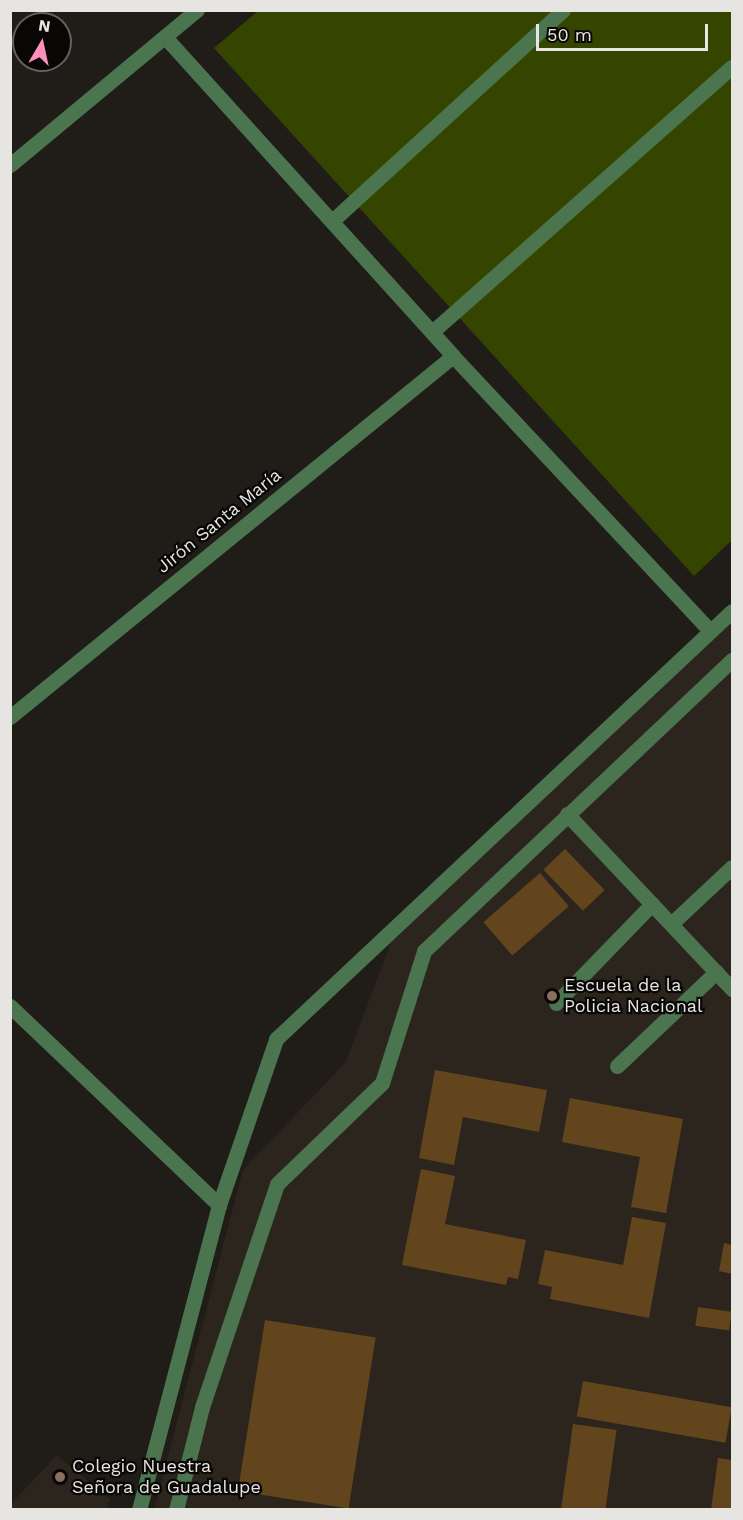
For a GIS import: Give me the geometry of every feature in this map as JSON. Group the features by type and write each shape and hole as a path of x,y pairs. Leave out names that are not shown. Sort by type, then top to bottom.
{"street":[{"path":"10,165 197,10"},
{"path":"332,221 564,10"},
{"path":"165,37 453,356 710,631"},
{"path":"432,332 732,67"},
{"name":"Jirón Santa María","path":"10,717 453,356"},
{"path":"139,1509 219,1205 276,1039 732,611"},
{"path":"176,1509 202,1407 277,1184 382,1083 424,951 732,660"},
{"path":"567,814 732,989"},
{"path":"671,924 732,867"},
{"path":"556,1003 652,904"},
{"path":"617,1066 716,972"},
{"path":"10,1006 219,1205"}],"shaded area":[{"name":"Escuela de la Policia Nacional","path":"732,612 732,1509 154,1510 243,1170 346,1062 396,929"},
{"name":"Colegio Nuestra Señora de Guadalupe","path":"57,1455 110,1499 107,1509 11,1509 11,1504"}],"green space":[{"path":"258,11 732,11 732,540 694,576 214,48"}],"building":[{"path":"565,849 605,890 583,911 543,870"},
{"path":"540,873 569,906 512,955 483,922"},
{"path":"435,1070 547,1090 539,1132 463,1117 454,1165 419,1158"},
{"path":"570,1098 683,1119 666,1213 631,1207 640,1157 562,1142"},
{"path":"421,1169 455,1176 445,1224 526,1240 518,1279 508,1277 506,1285 402,1265"},
{"path":"632,1217 666,1223 649,1318 550,1299 552,1287 538,1284 545,1250 623,1265"},
{"path":"724,1243 732,1245 732,1274 719,1271"},
{"path":"698,1307 732,1312 729,1331 695,1326"},
{"path":"265,1320 376,1338 349,1508 238,1491"},
{"path":"583,1381 732,1407 725,1443 577,1416"},
{"path":"573,1424 617,1430 605,1510 561,1510"},
{"path":"718,1458 732,1460 732,1510 711,1510"}],"place":[{"name":"Escuela de la Policia Nacional","path":"552,996"},
{"name":"Colegio Nuestra Señora de Guadalupe","path":"60,1477"}]}
